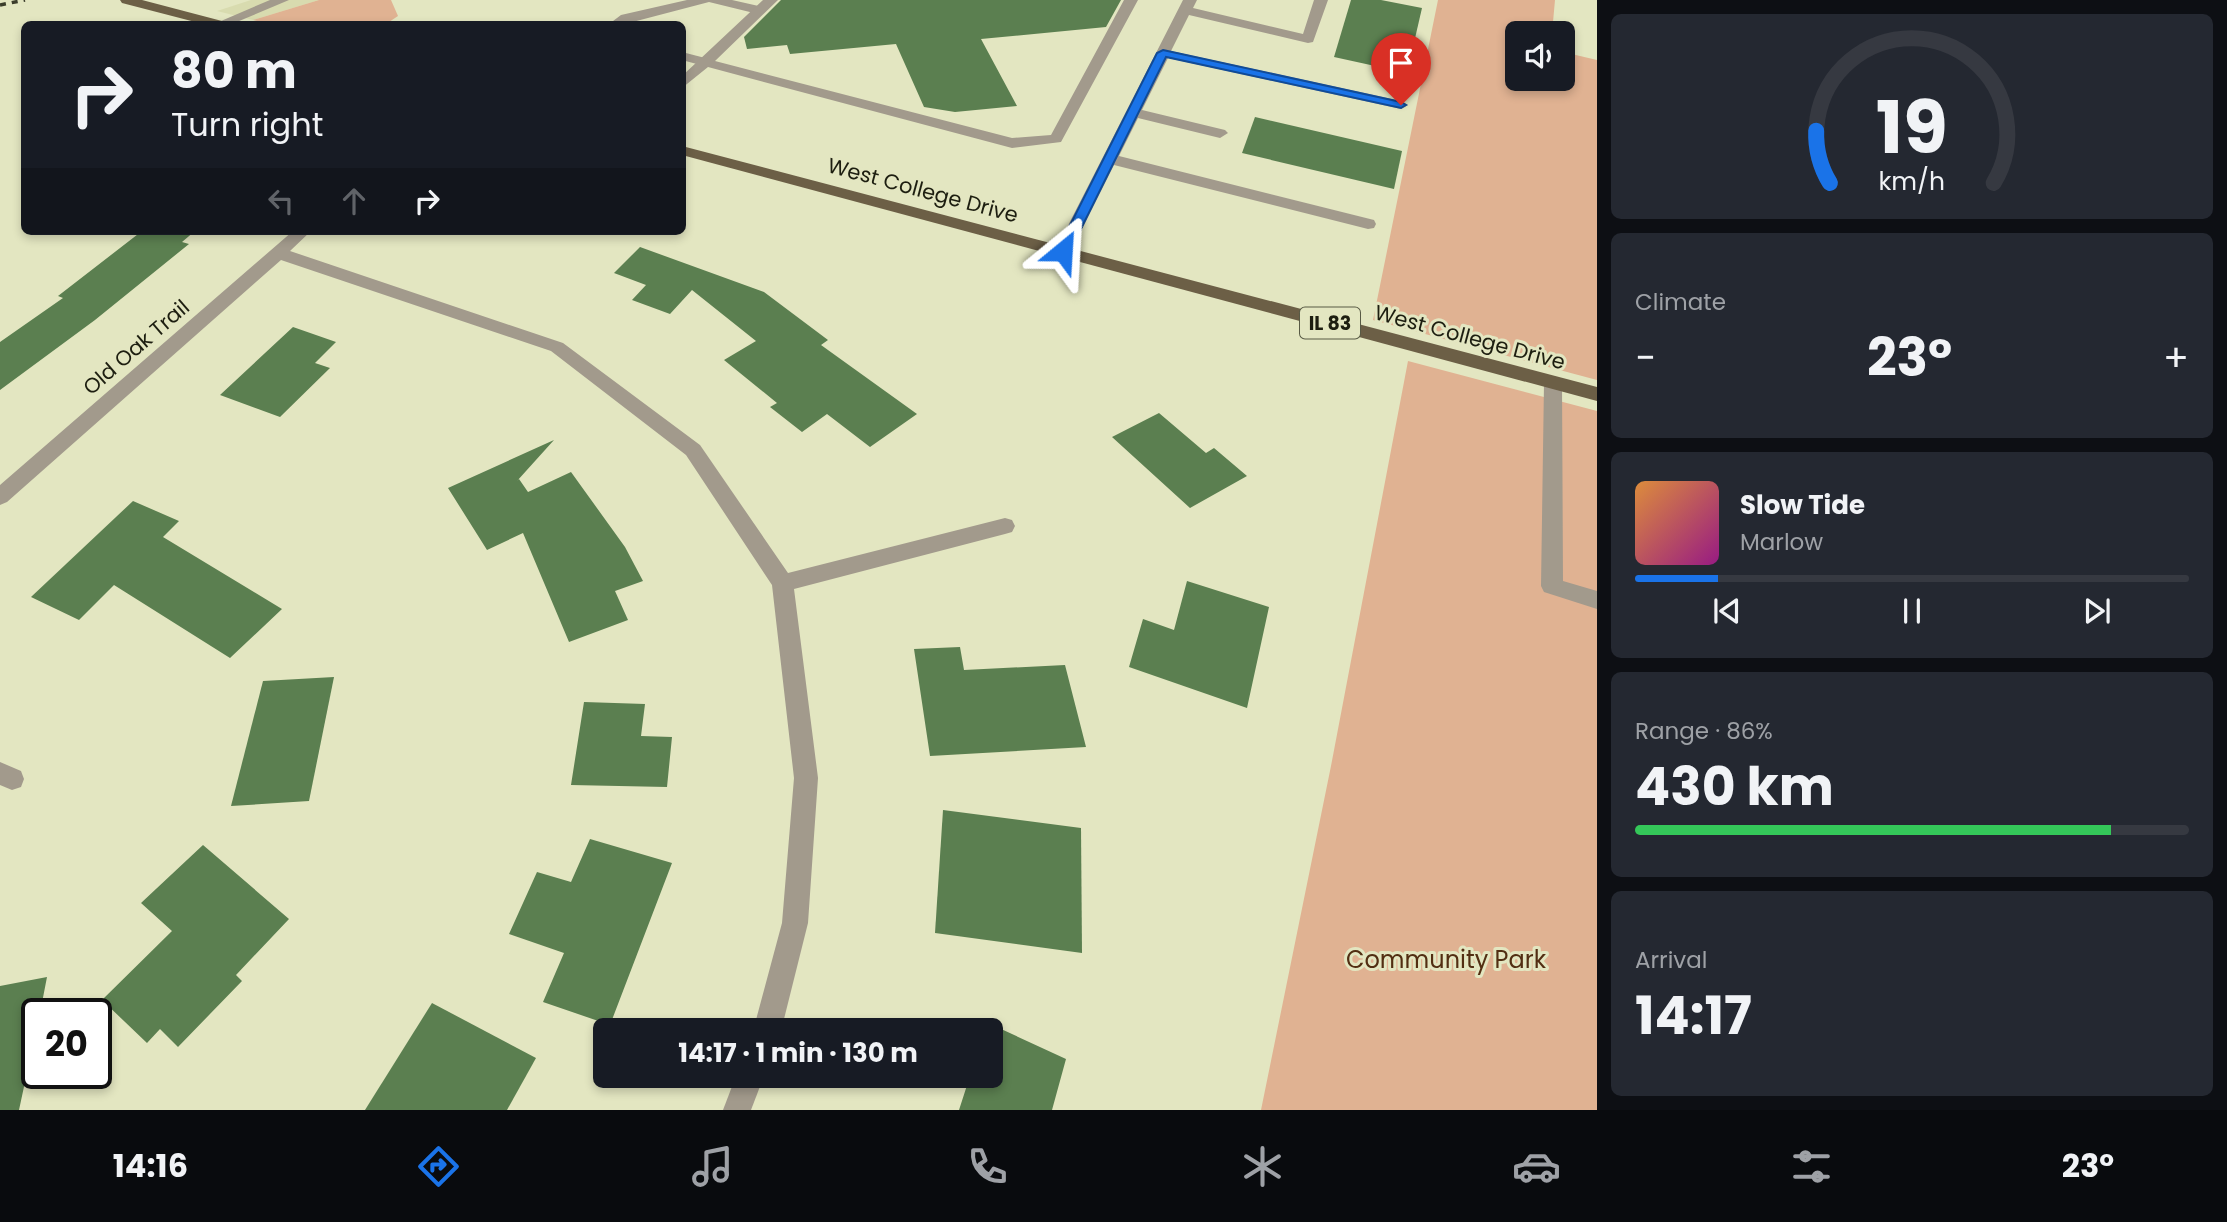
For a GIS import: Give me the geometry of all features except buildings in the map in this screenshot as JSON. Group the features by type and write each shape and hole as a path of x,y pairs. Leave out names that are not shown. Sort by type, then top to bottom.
{"main road":[{"path":"127,0 208,21"},
{"name":"West College Drive","path":"686,151 1597,394"}],"street":[{"path":"227,21 282,0"},
{"path":"621,21 704,0"},
{"path":"715,0 758,10"},
{"path":"686,80 771,0"},
{"path":"686,57 1012,144 1056,139 1131,0"},
{"path":"1063,251 1187,5 1308,39 1321,0"},
{"path":"1163,53 1401,105"},
{"path":"1133,112 1220,133"},
{"path":"1110,159 1368,224"},
{"name":"Old Oak Trail","path":"0,497 298,235"},
{"path":"278,253 557,347 693,450 783,583 806,778 795,923 770,1018"},
{"path":"1553,383 1552,586 1597,600"},
{"path":"783,583 1005,526"},
{"path":"737,1110 745,1088"}],"shaded area":[{"path":"251,0 319,0 253,20 217,11"}],"green space":[{"path":"319,0 391,0 398,16 390,21 253,20"},
{"path":"1438,0 1555,0 1553,21 1505,21 1505,91 1575,91 1575,55 1597,60 1597,380 1373,320"},
{"name":"Community Park","path":"1408,361 1597,411 1597,1110 1261,1110 1331,766"}],"railway":[{"path":"0,5 25,0"}],"route":[{"path":"1063,251 1163,53 1401,105"}]}
